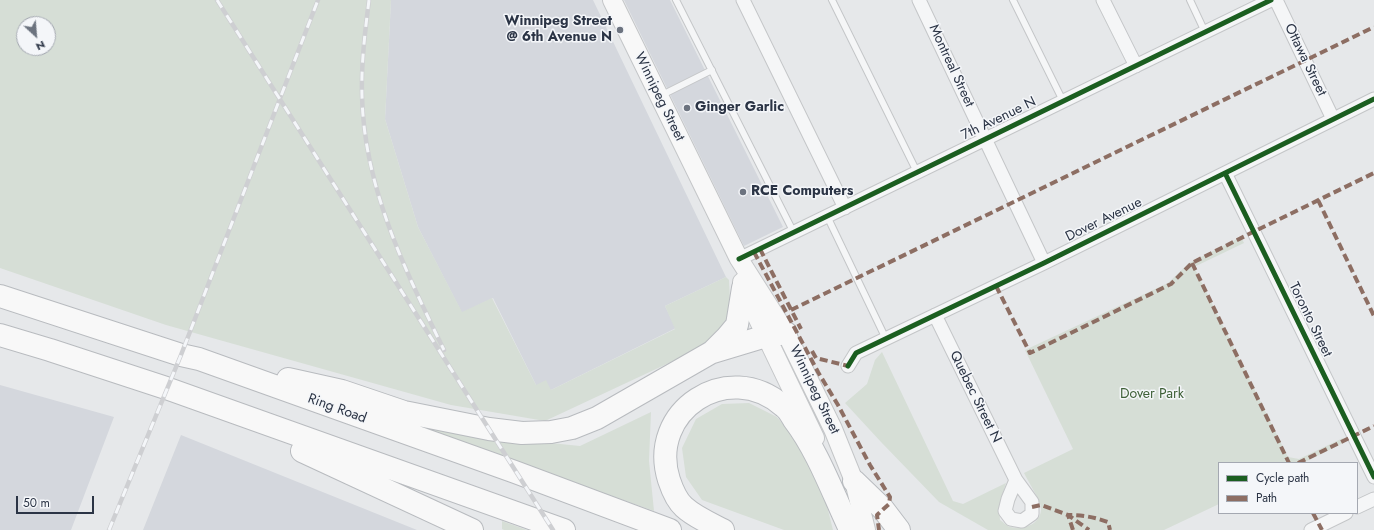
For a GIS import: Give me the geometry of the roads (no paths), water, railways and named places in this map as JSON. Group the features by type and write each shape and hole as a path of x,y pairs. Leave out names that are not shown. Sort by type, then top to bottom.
{"highway":[{"path":"712,352 737,324 743,288"},
{"name":"Ring Road","path":"0,296 181,355 199,359 516,472 670,530"},
{"path":"0,335 166,388 193,399 564,530"},
{"path":"181,355 342,391 404,412 490,429 522,433 551,432 572,428 597,418 712,352 776,335"},
{"path":"722,530 697,517 682,506 672,490 666,466 665,454 668,438 675,422 686,408 699,397 717,389 732,386 763,392 784,407 805,434 855,528"},
{"path":"193,399 472,530"},
{"path":"854,481 883,509 899,530"}],"main road":[{"name":"Winnipeg Street","path":"612,0 776,335 838,491 855,528"},
{"name":"Winnipeg Street","path":"739,260 743,288 776,335 833,429 854,481 855,528"}],"street":[{"path":"743,0 845,208"},
{"name":"Montreal Street","path":"920,0 1044,263"},
{"path":"1103,0 1136,66"},
{"name":"7th Avenue N","path":"739,260 1271,0"},
{"name":"Ottawa Street","path":"1276,0 1334,119"},
{"name":"Dover Avenue","path":"848,366 856,353 1044,263 1374,99"},
{"name":"Toronto Street","path":"1225,173 1374,477"},
{"name":"Quebec Street N","path":"935,315 1016,480"},
{"path":"1358,507 1374,499"},
{"path":"1311,530 1344,514"}],"lane":[{"path":"676,0 794,233"},
{"path":"832,0 917,172"},
{"path":"1013,0 1063,101"},
{"path":"1190,0 1205,32"},
{"path":"659,96 712,70"},
{"path":"827,216 886,338"}],"railway":[{"path":"217,0 553,530"},
{"path":"109,530 181,355 318,0"},
{"path":"369,0 362,72 362,96 364,130 370,163 389,227 401,258 444,350"}],"place":[{"name":"Winnipeg Street @ 6th Avenue N","path":"620,30"},
{"name":"Ginger Garlic","path":"687,108"},
{"name":"RCE Computers","path":"743,192"}],"park label":[{"name":"Dover Park","path":"1152,395"}]}
